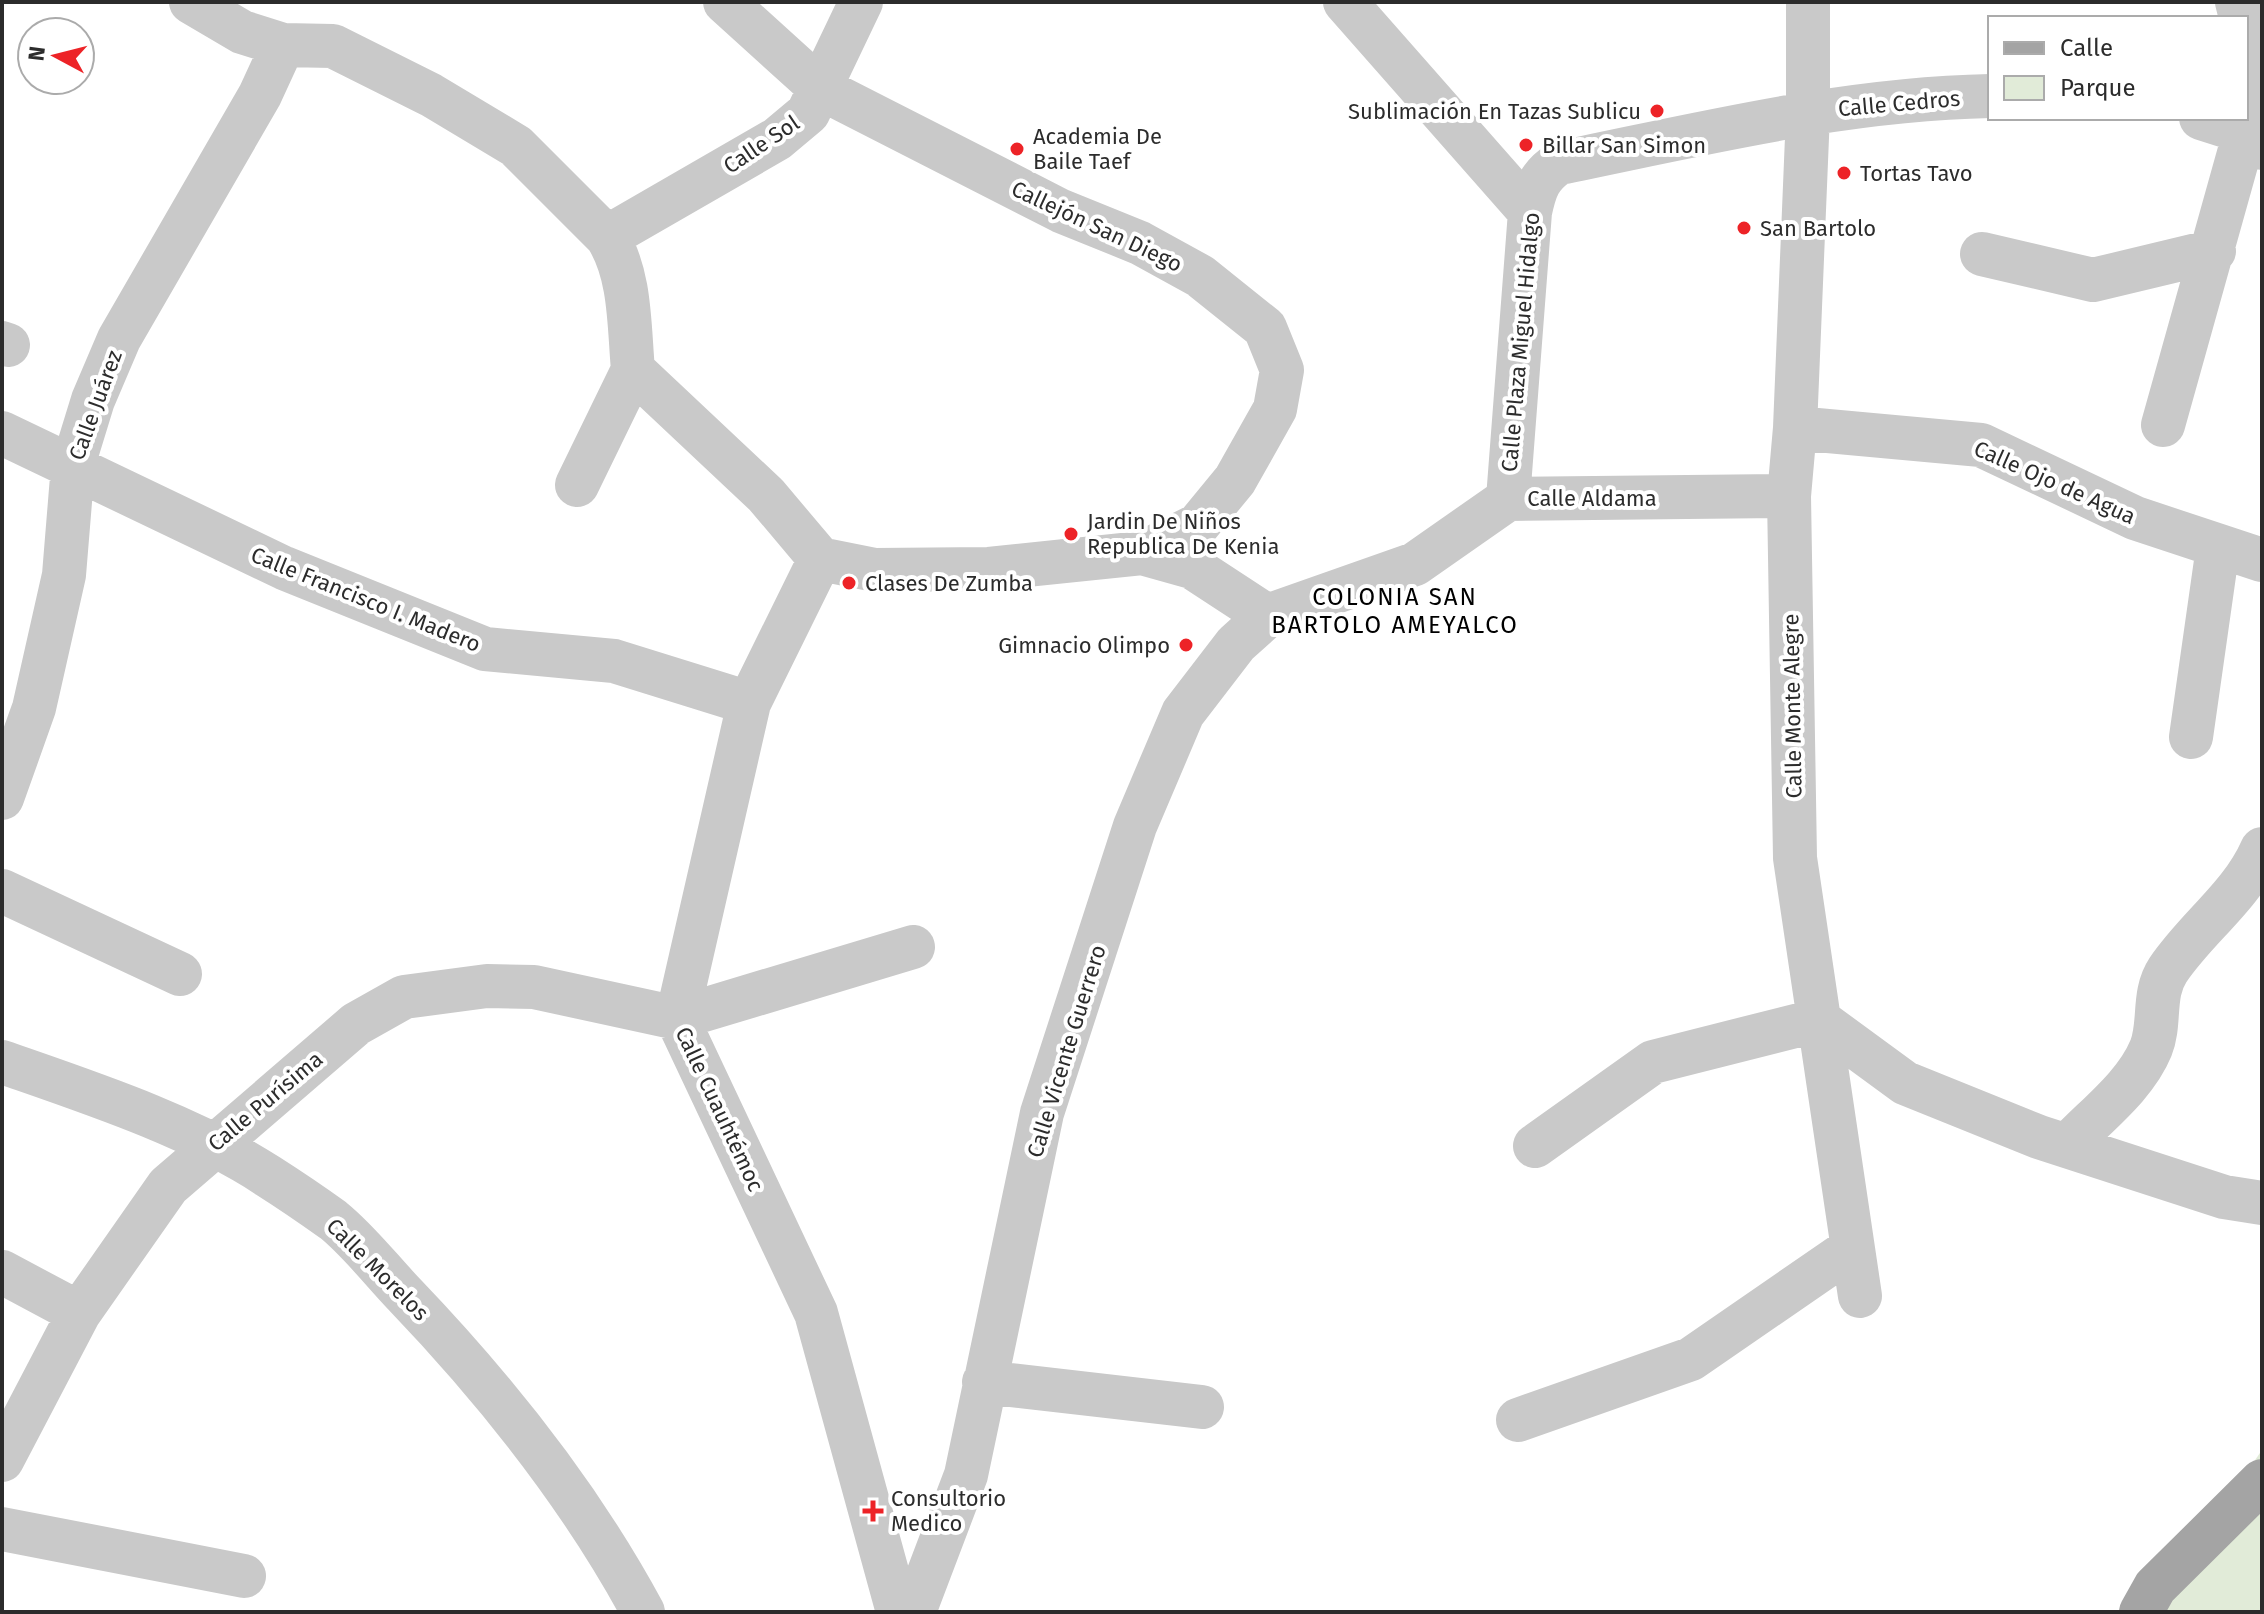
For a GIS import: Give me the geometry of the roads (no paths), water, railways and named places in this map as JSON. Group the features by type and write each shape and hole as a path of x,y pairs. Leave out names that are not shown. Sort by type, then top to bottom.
{"main road":[{"path":"2141,1612 2155,1587 2262,1481"}],"street":[{"path":"191,2 242,32 283,45 333,46 431,95 516,146 607,237 617,253 626,295 633,370 577,485"},
{"name":"Callejón San Diego","path":"725,2 820,88 1061,211 1140,243 1200,276 1265,328 1282,370 1275,409 1235,480 1198,525 1142,553"},
{"name":"Calle Sol","path":"607,237 777,139 808,113 861,2"},
{"path":"1345,2 1530,212"},
{"name":"Calle Monte Alegre","path":"1808,2 1808,113 1795,428 1789,496 1795,858 1860,1296"},
{"name":"Calle Juárez","path":"2,798 34,708 64,575 73,465 93,400 119,339 260,95 283,45"},
{"path":"2163,425 2214,251 2256,126 2248,56"},
{"name":"Calle Cedros","path":"1808,113 1866,103 1988,96"},
{"name":"Calle Plaza Miguel Hidalgo","path":"1508,499 1530,212 1535,187 1544,173 1559,163 1808,113"},
{"path":"2215,120 2256,126"},
{"path":"1982,254 2093,280 2214,251"},
{"path":"633,370 766,495 820,559 875,570 989,569 1142,553 1192,567 1267,616"},
{"name":"Calle Ojo de Agua","path":"1795,428 1981,445 2135,518 2262,560"},
{"name":"Calle Francisco I. Madero","path":"2,433 284,568 485,649 614,661 749,703"},
{"name":"Calle Aldama","path":"1267,616 1415,564 1508,499 1789,496"},
{"path":"2191,737 2218,547"},
{"name":"Calle Cuauhtémoc","path":"820,559 749,703 677,1018 816,1313 898,1612"},
{"name":"Calle Vicente Guerrero","path":"914,1612 966,1475 1042,1113 1135,826 1183,713 1236,644 1267,616"},
{"path":"2067,1146 2139,1072 2152,1045 2158,995 2167,971 2251,875 2262,849"},
{"path":"2,891 180,974"},
{"path":"677,1018 913,947"},
{"name":"Calle Purísima","path":"2,1460 79,1313 168,1186 356,1024 404,997 487,986 534,987 677,1018"},
{"path":"1535,1146 1653,1062 1819,1020 1905,1083 2067,1146 2224,1197 2262,1203"},
{"name":"Calle Morelos","path":"2,1062 92,1093 212,1146 265,1174 335,1222 462,1355 531,1441 610,1550 643,1612"},
{"path":"1518,1420 1691,1359 1852,1248"},
{"path":"2,1272 79,1313"},
{"path":"984,1382 1202,1407"},
{"path":"2,1529 244,1576"}],"place":[{"name":"Sublimación En Tazas Sublicu","path":"1657,111"},
{"name":"Billar San Simon","path":"1526,145"},
{"name":"Academia De Baile Taef","path":"1017,149"},
{"name":"Tortas Tavo","path":"1844,173"},
{"name":"San Bartolo","path":"1744,228"},
{"name":"Jardin De Niños Republica De Kenia","path":"1071,534"},
{"name":"Clases De Zumba","path":"849,583"},
{"name":"Gimnacio Olimpo","path":"1186,645"},
{"name":"Consultorio Medico","path":"873,1511"}],"district":[{"name":"COLONIA SAN BARTOLO AMEYALCO","path":"1395,611"}]}
